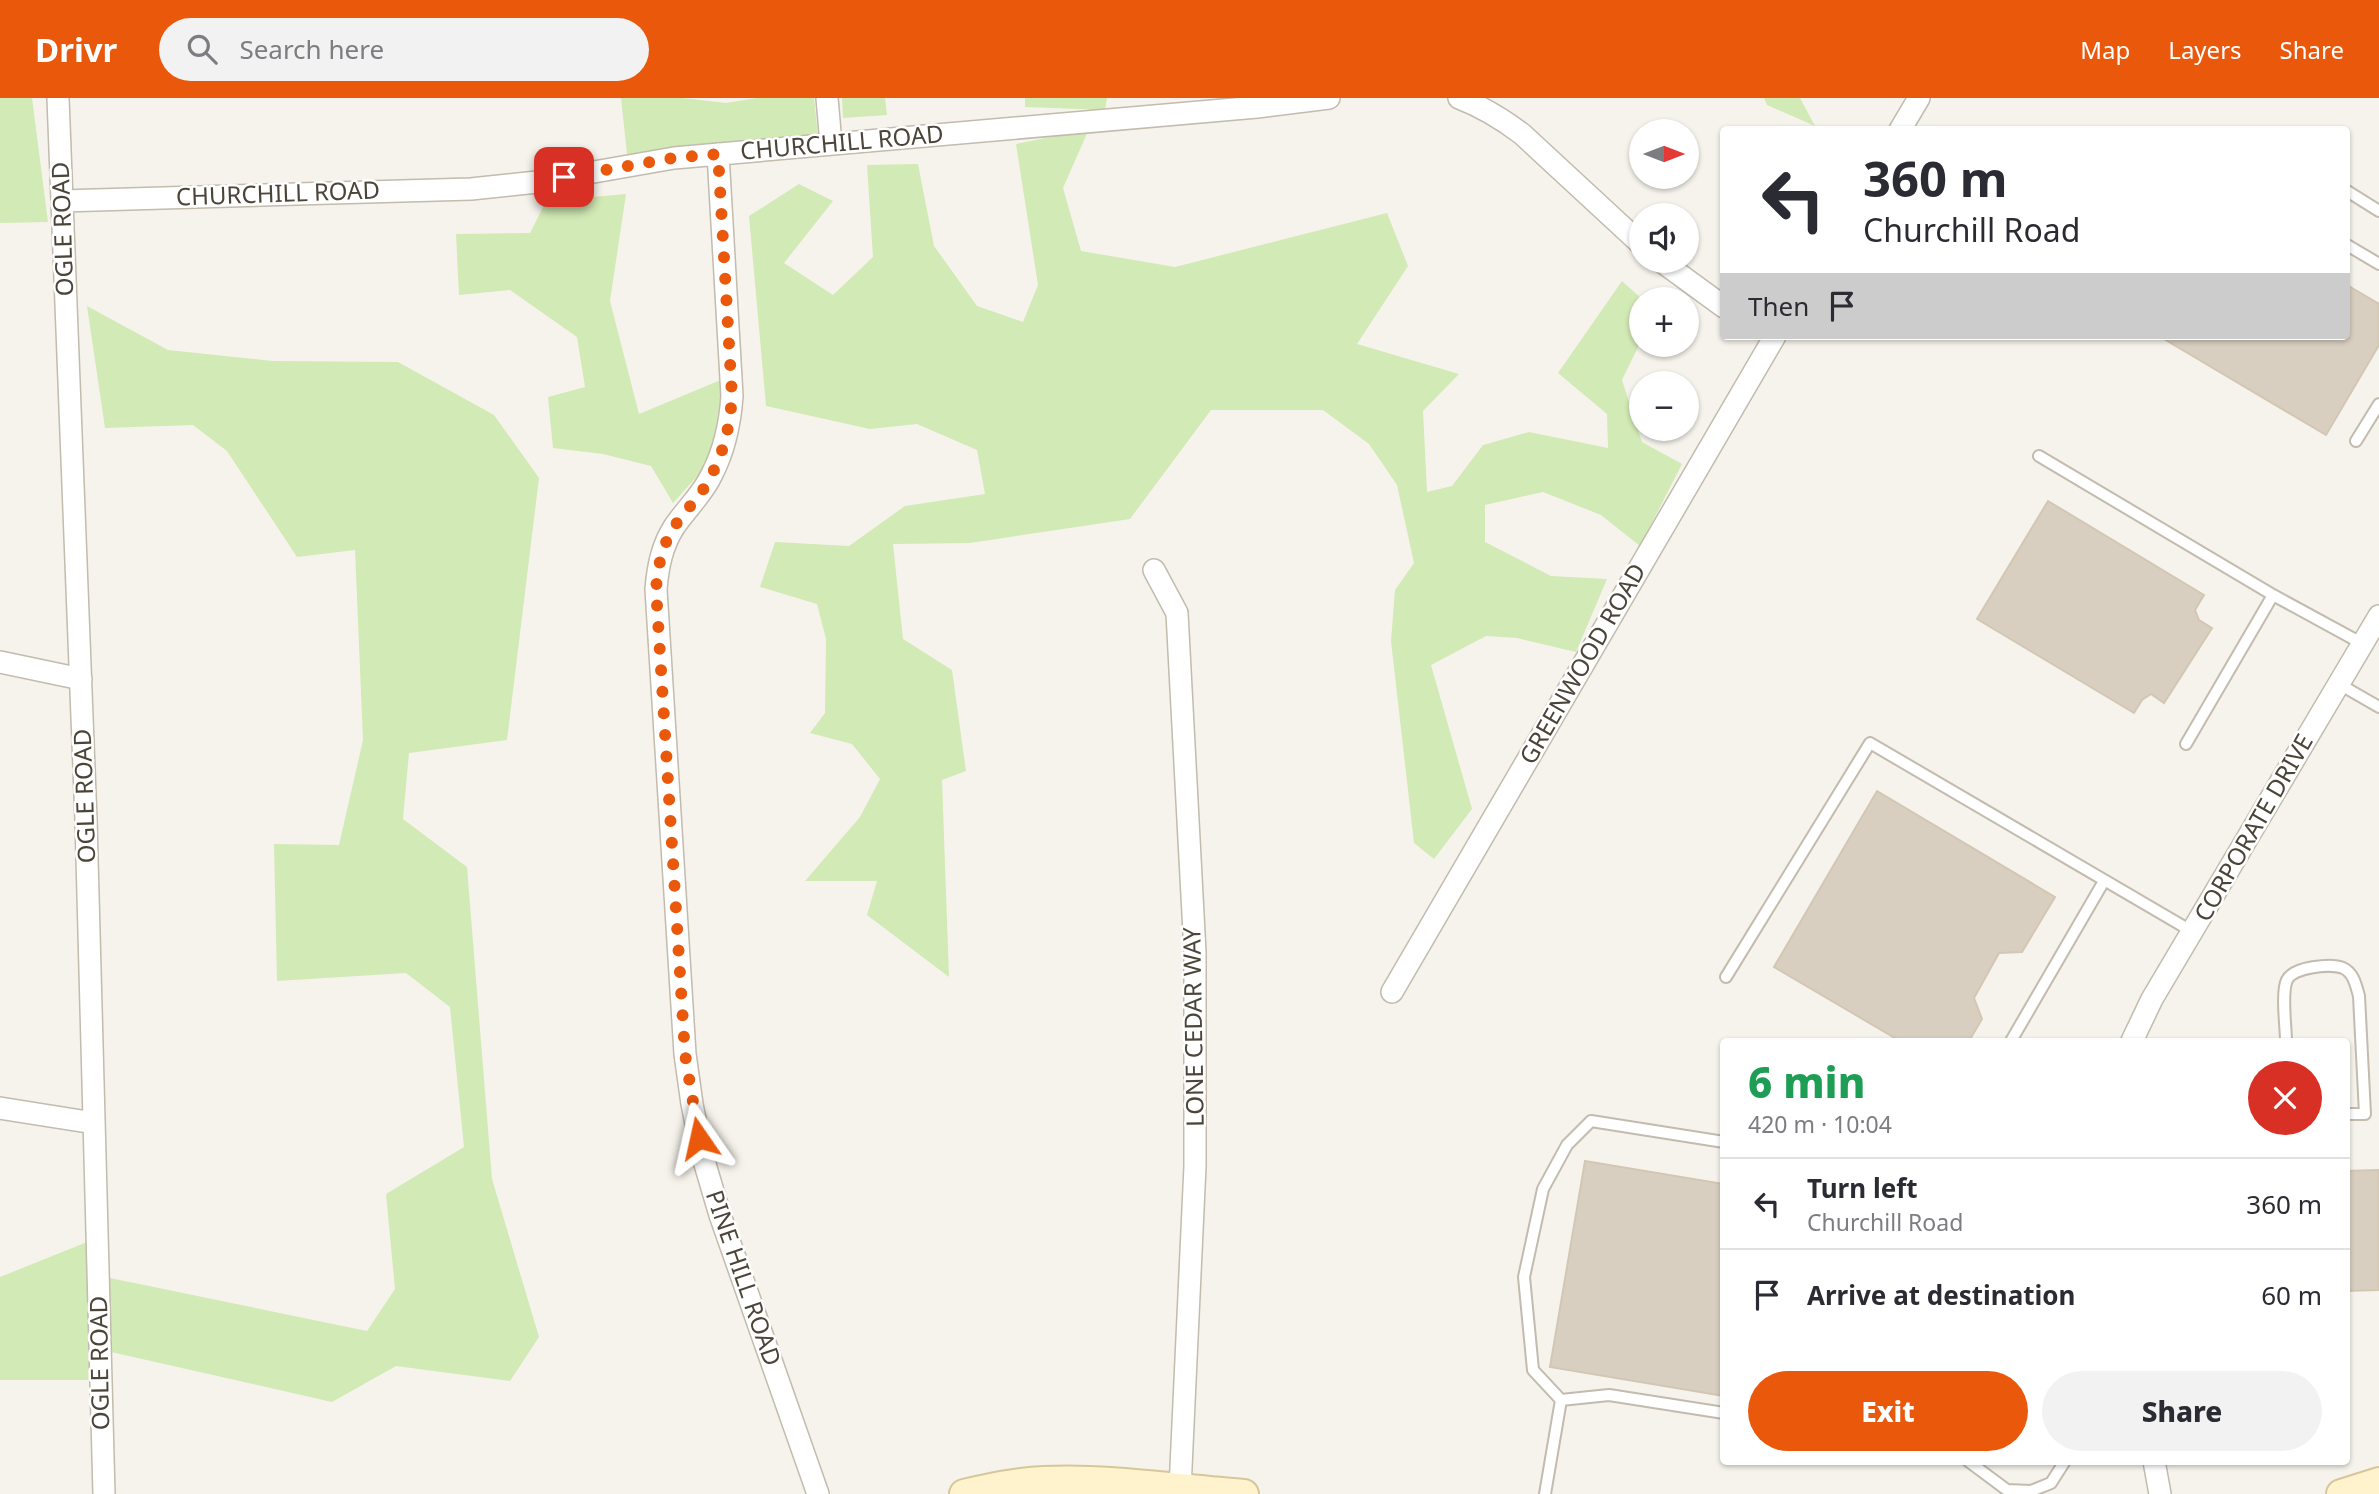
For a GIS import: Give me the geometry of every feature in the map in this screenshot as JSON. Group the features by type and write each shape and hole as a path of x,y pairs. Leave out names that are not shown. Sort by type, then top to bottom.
{"main road":[{"path":"964,1494 997,1486 1041,1481 1086,1481 1244,1494"},
{"path":"2341,1494 2379,1482"}],"street":[{"name":"OGLE ROAD","path":"58,98 81,679 104,1494"},
{"path":"827,98 831,144"},
{"name":"CHURCHILL ROAD","path":"62,201 471,189 537,182 674,158 1257,107 1329,98"},
{"path":"1460,98 1480,106 1522,134 1629,233"},
{"path":"1902,126 1919,98"},
{"name":"PINE HILL ROAD","path":"718,154 732,396 730,423 712,476 675,525 664,546 656,589 685,1054 702,1154 720,1215 818,1494"},
{"path":"1677,273 1720,304"},
{"name":"GREENWOOD ROAD","path":"1392,992 1769,340"},
{"name":"LONE CEDAR WAY","path":"1154,570 1177,613 1195,952 1195,1167 1180,1489"},
{"name":"CORPORATE DRIVE","path":"2133,1038 2152,999 2379,616"},
{"path":"0,662 81,679"},
{"path":"0,1108 94,1123"},
{"path":"2155,1465 2160,1494"}],"lane":[{"path":"2350,193 2379,211"},
{"path":"2350,247 2379,264"},
{"path":"2356,441 2379,404"},
{"path":"2039,456 2273,595 2363,644"},
{"path":"2186,744 2273,595"},
{"path":"2339,684 2379,707"},
{"path":"1726,977 1870,743 2193,932"},
{"path":"2013,1038 2104,881"},
{"path":"2286,1038 2287,980 2297,970 2330,966 2344,968 2354,978 2359,996 2365,1114 2350,1114"},
{"path":"1561,1400 1533,1370 1524,1277 1543,1188 1567,1145 1591,1121 1720,1141"},
{"path":"1561,1400 1609,1395 1720,1412"},
{"path":"1545,1494 1561,1400"},
{"path":"1973,1465 2007,1490 2031,1490 2051,1483 2062,1465"}],"green space":[{"path":"0,98 32,98 48,222 0,223"},
{"path":"621,98 683,98 726,103 757,98 814,98 818,136 627,154"},
{"path":"842,98 885,98 887,115 843,118"},
{"path":"1025,98 1107,98 1105,110 1025,107"},
{"path":"1764,98 1800,98 1815,126 1767,105"},
{"path":"1089,129 1063,188 1081,251 1175,267 1387,213 1408,266 1357,344 1459,374 1423,411 1427,492 1452,486 1483,445 1529,432 1608,448 1607,414 1558,373 1622,281 1629,287 1629,357 1633,357 1622,380 1629,402 1629,441 1642,441 1682,464 1640,546 1601,515 1543,492 1485,505 1485,542 1551,576 1607,579 1576,652 1517,638 1486,636 1431,665 1472,809 1434,859 1414,843 1391,641 1395,590 1414,563 1397,485 1369,444 1323,410 1211,410 1130,519 970,543 893,544 903,639 952,670 966,771 942,780 949,977 867,915 877,881 805,881 860,817 880,779 852,744 810,733 825,713 826,639 817,604 760,587 775,542 849,546 905,506 985,494 977,450 917,424 870,429 766,406 749,216 799,184 833,201 784,263 833,295 873,257 867,165 918,164 934,246 977,306 1023,322 1038,285 1016,144"},
{"path":"626,194 610,301 639,414 723,379 711,461 673,503 651,466 603,454 553,448 548,397 585,387 577,337 510,290 459,295 456,234 530,233 546,201"},
{"path":"87,306 168,350 273,361 398,362 494,415 539,478 507,740 409,753 403,819 467,867 492,1179 539,1337 510,1381 396,1366 332,1402 111,1352 112,1380 0,1380 0,1277 107,1234 105,1277 367,1331 395,1289 386,1194 464,1147 450,1007 406,973 277,981 274,844 339,845 363,740 355,550 297,557 227,451 193,425 105,428"}],"building":[{"path":"2350,287 2379,304 2379,345 2326,435 2166,340 2350,340"},
{"path":"2048,501 2204,595 2195,610 2199,620 2212,628 2164,703 2151,694 2142,700 2134,713 1977,619"},
{"path":"1877,791 2055,897 2022,952 1999,953 1974,998 1982,1019 1971,1038 1895,1038 1774,967"},
{"path":"1585,1161 1720,1183 1720,1395 1550,1367"},
{"path":"2379,1170 2379,1290 2350,1291 2350,1171"}],"route":[{"path":"564,177 674,158 718,154 732,396 730,423 712,476 675,525 664,546 656,589 685,1054 699,1138"}]}
